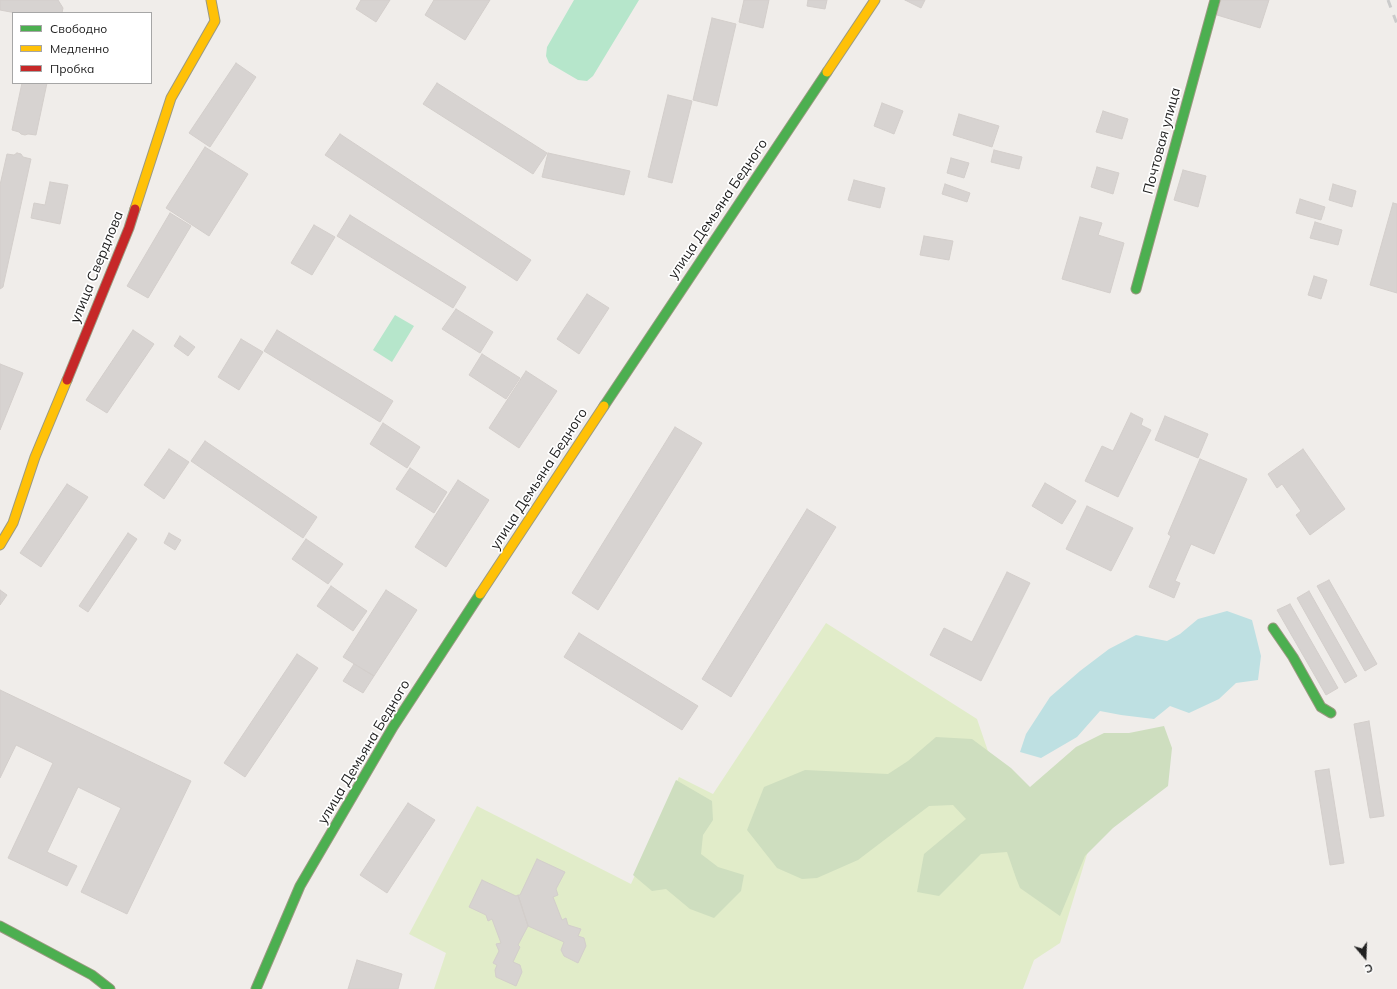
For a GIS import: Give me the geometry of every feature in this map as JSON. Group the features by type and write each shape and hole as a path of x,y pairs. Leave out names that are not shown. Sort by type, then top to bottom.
{"main road":[{"name":"улица Свердлова","path":"0,545 13,523 35,457 129,228 171,98 215,21 211,0"},
{"name":"улица Демьяна Бедного","path":"256,989 300,886 393,727 627,371 875,0"},
{"name":"Почтовая улица","path":"1136,289 1215,0"},
{"path":"1273,628 1293,657 1321,707 1331,713"},
{"path":"0,926 92,975 110,989"},
{"path":"92,975 99,989"}],"green space":[{"path":"574,0 639,0 593,76 587,81 578,80 549,63 546,56 547,47"},
{"path":"395,315 414,326 392,362 373,350"},
{"path":"826,623 977,719 1008,810 1088,851 1060,943 1034,960 1023,989 434,989 446,953 409,934 477,806 631,884 679,777 713,794"},
{"path":"1164,726 1172,748 1168,786 1113,828 1085,856 1060,916 1020,888 1007,852 981,854 939,896 917,892 924,854 966,819 953,805 929,806 858,860 817,878 802,879 777,868 747,830 764,787 805,770 888,774 908,761 936,737 972,739 1011,768 1030,787 1076,747 1104,733 1129,733"},
{"path":"676,780 712,801 713,820 703,835 701,854 718,867 744,875 741,891 714,918 690,909 666,889 652,891 633,875"}],"water":[{"path":"1227,611 1252,620 1261,656 1258,680 1236,683 1219,699 1189,713 1170,706 1154,719 1100,711 1077,737 1041,758 1020,752 1026,734 1050,697 1080,671 1109,649 1136,635 1167,641 1180,634 1198,619"}],"building":[{"path":"0,0 58,0 63,8 62,12 12,12 0,10"},
{"path":"361,0 390,0 376,22 356,9"},
{"path":"434,0 490,0 465,40 425,15"},
{"path":"744,0 769,0 763,28 739,22"},
{"path":"808,0 827,0 825,9 807,6"},
{"path":"905,0 925,0 921,8"},
{"path":"1221,0 1269,0 1260,28 1217,15"},
{"path":"712,18 736,24 717,106 693,100"},
{"path":"236,63 256,77 210,147 189,133"},
{"path":"437,83 547,153 533,174 423,104"},
{"path":"22,84 47,84 36,135 25,135 12,130"},
{"path":"668,95 692,101 672,183 648,177"},
{"path":"882,103 903,111 894,134 874,126"},
{"path":"1103,111 1128,119 1122,139 1096,132"},
{"path":"959,114 999,126 992,147 953,135"},
{"path":"340,134 531,260 517,281 325,155"},
{"path":"205,147 248,174 209,236 166,208"},
{"path":"994,150 1022,157 1019,169 991,162"},
{"path":"17,153 21,154 23,157 31,159 3,287 0,289 0,185 7,154 14,155"},
{"path":"548,153 630,171 624,195 542,177"},
{"path":"951,158 969,163 964,178 947,173"},
{"path":"1097,167 1119,173 1113,194 1091,187"},
{"path":"1183,170 1206,176 1198,207 1174,200"},
{"path":"854,180 885,188 880,208 848,200"},
{"path":"50,182 68,185 60,224 31,218 34,203 45,205"},
{"path":"945,184 970,193 967,202 942,194"},
{"path":"1333,184 1356,191 1352,207 1329,200"},
{"path":"1300,199 1325,207 1321,220 1296,213"},
{"path":"1393,203 1397,204 1397,293 1370,285"},
{"path":"170,213 191,226 148,298 127,286"},
{"path":"350,215 466,287 453,308 337,236"},
{"path":"1080,217 1102,223 1098,235 1124,243 1110,293 1062,279"},
{"path":"1315,222 1342,230 1338,245 1310,238"},
{"path":"314,225 335,237 312,275 291,263"},
{"path":"924,236 953,241 949,260 920,255"},
{"path":"1314,276 1327,280 1321,299 1308,295"},
{"path":"587,294 609,308 579,354 557,339"},
{"path":"456,309 493,332 480,353 442,329"},
{"path":"133,330 154,344 107,413 86,400"},
{"path":"277,330 393,401 380,422 264,351"},
{"path":"180,336 195,347 188,356 174,346"},
{"path":"241,339 263,352 239,390 218,377"},
{"path":"482,354 520,378 506,399 469,375"},
{"path":"0,364 23,373 0,430"},
{"path":"526,371 557,391 519,448 489,428"},
{"path":"1131,413 1143,419 1141,425 1151,430 1118,497 1085,481 1102,446 1113,451"},
{"path":"1165,416 1208,434 1198,458 1155,440"},
{"path":"383,423 420,447 407,468 370,444"},
{"path":"675,427 702,443 598,610 572,593"},
{"path":"205,441 317,517 303,538 191,461"},
{"path":"169,449 189,462 164,499 144,485"},
{"path":"1303,449 1345,509 1310,535 1296,515 1301,511 1282,484 1277,488 1268,474"},
{"path":"1200,459 1247,479 1214,554 1191,544 1175,581 1180,583 1174,598 1149,587 1171,536 1168,534"},
{"path":"410,468 447,492 434,513 396,489"},
{"path":"458,480 489,500 446,567 415,547"},
{"path":"1045,483 1076,501 1062,524 1032,506"},
{"path":"67,484 88,497 41,567 20,553"},
{"path":"1087,506 1133,528 1111,571 1066,549"},
{"path":"807,509 836,527 731,697 702,679"},
{"path":"128,533 137,539 88,612 79,606"},
{"path":"169,533 181,540 175,550 164,543"},
{"path":"306,539 343,564 328,584 292,559"},
{"path":"1007,572 1030,583 981,681 930,655 944,628 972,642"},
{"path":"1329,580 1377,664 1365,671 1317,586"},
{"path":"331,586 367,611 353,631 317,606"},
{"path":"0,590 7,595 0,605"},
{"path":"386,590 417,610 374,676 343,657"},
{"path":"1309,591 1357,676 1345,683 1297,598"},
{"path":"1290,604 1338,688 1326,695 1277,610"},
{"path":"579,633 698,706 682,730 564,657"},
{"path":"297,654 318,668 245,777 224,763"},
{"path":"354,664 374,676 363,693 343,681"},
{"path":"0,690 191,781 127,914 81,892 121,808 78,787 47,852 77,866 67,886 8,858 53,763 16,745 0,778"},
{"path":"1369,721 1384,816 1370,818 1354,724"},
{"path":"1329,769 1344,863 1330,865 1315,771"},
{"path":"408,803 435,820 387,893 360,875"},
{"path":"537,859 565,872 556,889 558,895 553,897 562,920 566,918 568,925 581,929 578,936 584,938 586,946 578,963 564,956 561,950 564,942 528,926 518,895 520,895"},
{"path":"482,880 516,896 518,895 528,926 518,945 520,947 513,962 520,965 522,972 516,986 496,977 495,970 497,965 493,963 499,951 496,944 501,943 492,919 488,921 486,915 469,907"},
{"path":"357,960 402,974 398,989 348,989"}],"railway":[{"path":"1388,0 1397,24"}],"traffic: fast":[{"path":"1136,289 1215,0"},
{"path":"604,406 827,72"},
{"path":"256,989 300,886 393,727 480,594"},
{"path":"1273,628 1293,657 1321,707 1331,713"},
{"path":"0,926 92,975 110,989"}],"traffic: slow":[{"path":"135,209 171,98 215,21 211,0"},
{"path":"827,72 875,0"},
{"path":"0,545 13,523 35,457 67,380"},
{"path":"480,594 604,406"}],"traffic: jam":[{"path":"67,380 129,228 135,209"}]}
